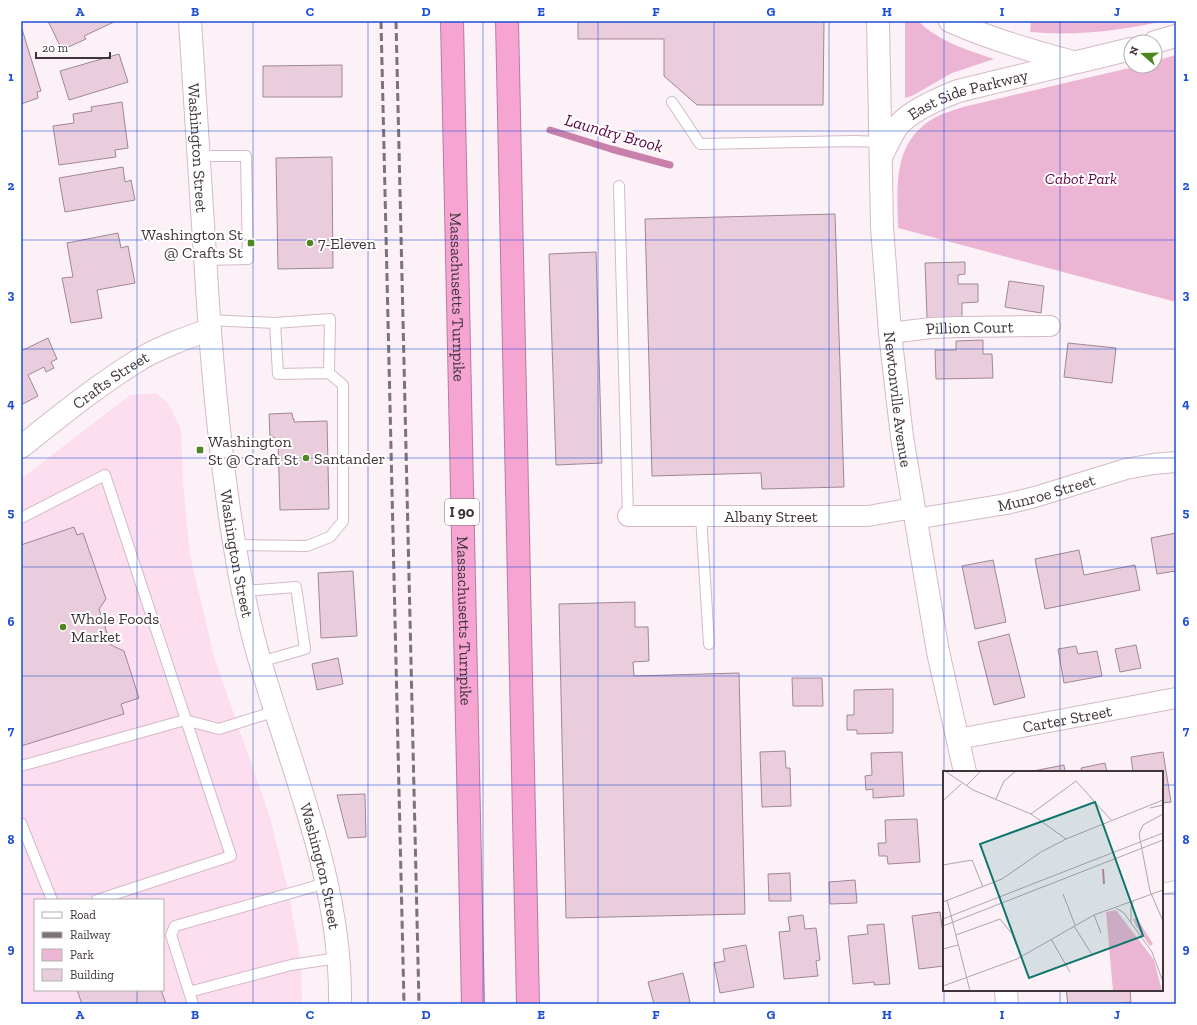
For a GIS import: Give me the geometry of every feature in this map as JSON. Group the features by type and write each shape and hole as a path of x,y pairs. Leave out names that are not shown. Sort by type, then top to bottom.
{"highway":[{"name":"Massachusetts Turnpike","path":"452,21 473,1004"},
{"path":"507,21 528,1004"}],"main road":[{"name":"Washington Street","path":"190,21 209,325 221,447 235,545 243,591 260,662 318,846 326,883 338,958 340,1004"},
{"name":"Newtonville Avenue","path":"878,21 882,227 890,333 902,437 938,652 965,771"},
{"name":"East Side Parkway","path":"950,21 1001,41 1076,63"},
{"path":"1163,40 1176,36"},
{"name":"East Side Parkway","path":"881,150 898,126 914,112 936,100 958,91 1123,52"},
{"name":"Crafts Street","path":"21,447 99,387 142,358 209,325"},
{"path":"1006,991 1007,1004"}],"street":[{"name":"Pillion Court","path":"890,333 952,327 1050,326"},
{"name":"Munroe Street","path":"914,514 1006,504 1035,497 1126,469 1176,462"},
{"name":"Albany Street","path":"628,516 868,516 914,514"},
{"name":"Carter Street","path":"958,739 1176,698"}],"lane":[{"path":"672,102 700,144 855,141 881,150"},
{"path":"198,156 246,156 248,259 205,260"},
{"path":"619,186 628,516"},
{"path":"209,325 275,323 330,319 328,373"},
{"path":"235,545 307,546 330,537 343,521 343,385 328,373 278,374 275,323"},
{"path":"21,518 105,475 231,856 101,899"},
{"path":"702,516 708,644"},
{"path":"243,591 296,586 305,649 260,662"},
{"path":"21,766 185,720 219,729 276,712"},
{"path":"21,823 52,899"},
{"path":"193,1004 171,935 175,926 326,883"},
{"path":"1163,889 1176,886"},
{"path":"189,992 291,965 338,958"}],"shaded area":[{"path":"156,393 168,403 181,429 183,483 190,555 214,657 270,817 289,894 301,964 302,1004 21,1004 21,479 130,395"}],"green space":[{"path":"905,21 918,21 935,34 953,44 994,59 952,73 912,96 905,98"},
{"path":"1031,21 1163,21 1130,28 1097,32 1047,33 1030,32"},
{"name":"Cabot Park","path":"1176,55 1176,302 898,228 897,195 901,164 905,149 913,136 924,125 940,115 963,107 1123,70 1123,74 1163,74 1163,59"}],"building":[{"path":"48,21 116,21 84,36 86,39 62,50"},
{"path":"578,21 824,21 823,105 697,105 664,76 664,39 578,39"},
{"path":"22,29 41,91 37,92 38,98 21,104"},
{"path":"119,54 128,82 69,100 60,71"},
{"path":"342,65 342,97 263,97 263,66"},
{"path":"122,102 128,148 115,150 116,157 59,165 53,126 74,123 73,114 92,111 91,107"},
{"path":"332,157 333,268 278,269 276,158"},
{"path":"123,167 125,182 131,180 135,200 65,212 59,178"},
{"path":"835,214 844,487 762,489 761,473 652,476 645,219"},
{"path":"118,233 121,248 128,246 135,283 97,290 102,318 71,323 62,278 73,277 67,243"},
{"path":"596,252 602,463 556,465 549,254"},
{"path":"965,262 965,274 958,275 958,284 978,284 978,302 962,303 962,317 927,318 925,263"},
{"path":"1009,281 1044,286 1041,313 1005,307"},
{"path":"48,338 57,359 51,362 54,368 46,372 44,367 28,375 38,396 21,405 21,351"},
{"path":"983,340 983,354 992,354 993,378 936,379 935,350 956,350 956,341"},
{"path":"1068,343 1116,348 1112,383 1064,377"},
{"path":"292,413 294,422 327,421 329,509 280,510 278,440 274,440 274,437 270,437 269,414"},
{"name":"Whole Foods Market","path":"74,527 77,535 83,533 106,599 99,609 111,645 124,651 139,698 121,704 124,714 21,746 21,545"},
{"path":"1176,533 1176,571 1157,574 1151,538"},
{"path":"1079,550 1084,575 1135,565 1140,590 1045,609 1035,559"},
{"path":"993,560 1006,622 975,629 962,566"},
{"path":"353,571 357,636 321,638 318,573"},
{"path":"635,602 635,627 648,627 649,661 633,662 634,676 739,673 745,914 566,918 559,604"},
{"path":"1009,634 1025,697 994,705 978,642"},
{"path":"1136,645 1141,668 1120,672 1115,649"},
{"path":"1076,646 1078,654 1097,651 1102,676 1064,683 1058,649"},
{"path":"338,658 343,684 317,690 312,664"},
{"path":"792,678 822,678 823,706 793,706"},
{"path":"893,689 893,733 857,734 857,730 847,730 847,715 854,715 854,690"},
{"path":"785,751 786,768 790,768 791,806 762,807 760,752"},
{"path":"902,752 904,796 873,798 873,789 866,790 865,776 872,775 871,753"},
{"path":"1163,752 1171,802 1163,803 1163,771 1133,771 1131,757"},
{"path":"1105,763 1107,771 1082,771 1081,768"},
{"path":"1064,765 1065,771 1033,771"},
{"path":"365,794 366,837 348,838 337,795"},
{"path":"917,819 920,862 888,864 887,856 879,856 878,843 886,843 885,820"},
{"path":"790,873 791,901 769,901 768,874"},
{"path":"855,880 857,903 830,904 829,882"},
{"path":"940,912 943,933 943,966 919,969 912,916"},
{"path":"803,915 805,929 816,928 820,960 816,961 818,976 784,979 779,932 790,931 788,917"},
{"path":"884,924 890,984 874,985 874,982 853,984 848,936 868,934 867,925"},
{"path":"746,945 754,987 720,993 714,963 725,961 723,949"},
{"path":"683,973 690,1002 684,1004 654,1004 648,982"},
{"path":"77,991 161,991 166,1004 82,1004"},
{"path":"1066,991 1130,991 1131,1002 1113,1004 1068,1004"}],"waterway":[{"name":"Laundry Brook","path":"550,130 670,165"}],"railway":[{"path":"381,21 404,1004"},
{"path":"396,21 419,1004"}],"place":[{"name":"Washington St @ Crafts St","path":"251,243"},
{"name":"7-Eleven","path":"310,243"},
{"name":"Washington St @ Craft St","path":"200,450"},
{"name":"Santander","path":"306,458"},
{"name":"Whole Foods Market","path":"63,627"}]}
